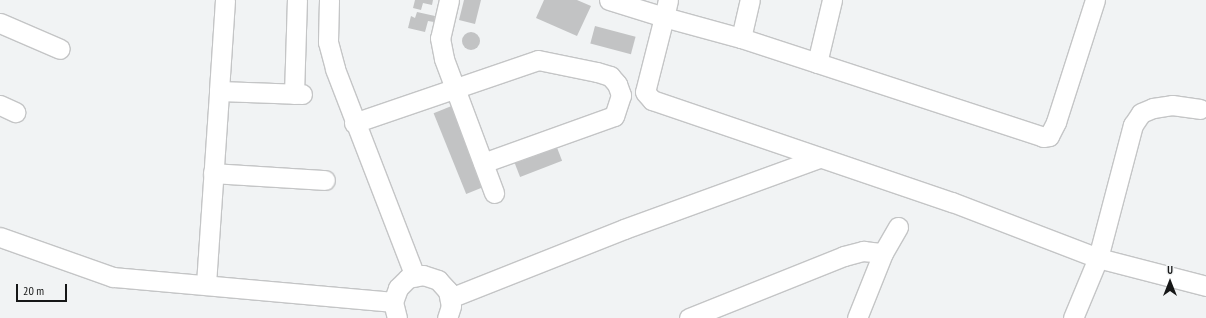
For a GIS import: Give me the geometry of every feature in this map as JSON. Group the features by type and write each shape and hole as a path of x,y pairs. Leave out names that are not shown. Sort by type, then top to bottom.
{"street":[{"path":"206,284 225,0"},
{"path":"219,91 298,94 297,0"},
{"path":"329,0 328,42 354,122 415,276"},
{"path":"449,0 440,38 456,89 494,193"},
{"path":"609,0 666,8 741,38 1036,136 1049,136 1095,0"},
{"path":"741,38 750,0"},
{"path":"817,63 832,0"},
{"path":"666,8 646,97 819,158 952,202 1098,258 1206,286"},
{"path":"0,23 60,49"},
{"path":"354,122 456,89 538,60 597,72 610,76 618,84 621,95 614,116 483,163"},
{"path":"1073,318 1098,258 1137,119 1153,108 1200,109"},
{"path":"450,298 624,229 819,158"},
{"path":"214,173 325,180"},
{"path":"857,318 883,253 898,227"},
{"path":"0,237 113,276 206,284 395,310 398,288 415,276 438,280 450,298 447,318"},
{"path":"689,318 844,256 863,251 883,253"}],"building":[{"path":"415,0 433,0 432,5 423,3 421,10 413,8"},
{"path":"464,0 481,0 475,24 459,20"},
{"path":"544,0 577,0 591,6 577,36 536,18"},
{"path":"417,12 435,16 434,22 428,21 425,32 408,28 411,16 415,18"},
{"path":"595,26 636,37 631,54 590,43"},
{"path":"471,32 477,35 480,41 477,47 471,50 465,47 462,41 465,35"},
{"path":"454,105 487,186 466,194 434,113"},
{"path":"556,145 562,161 520,177 514,161"}]}
